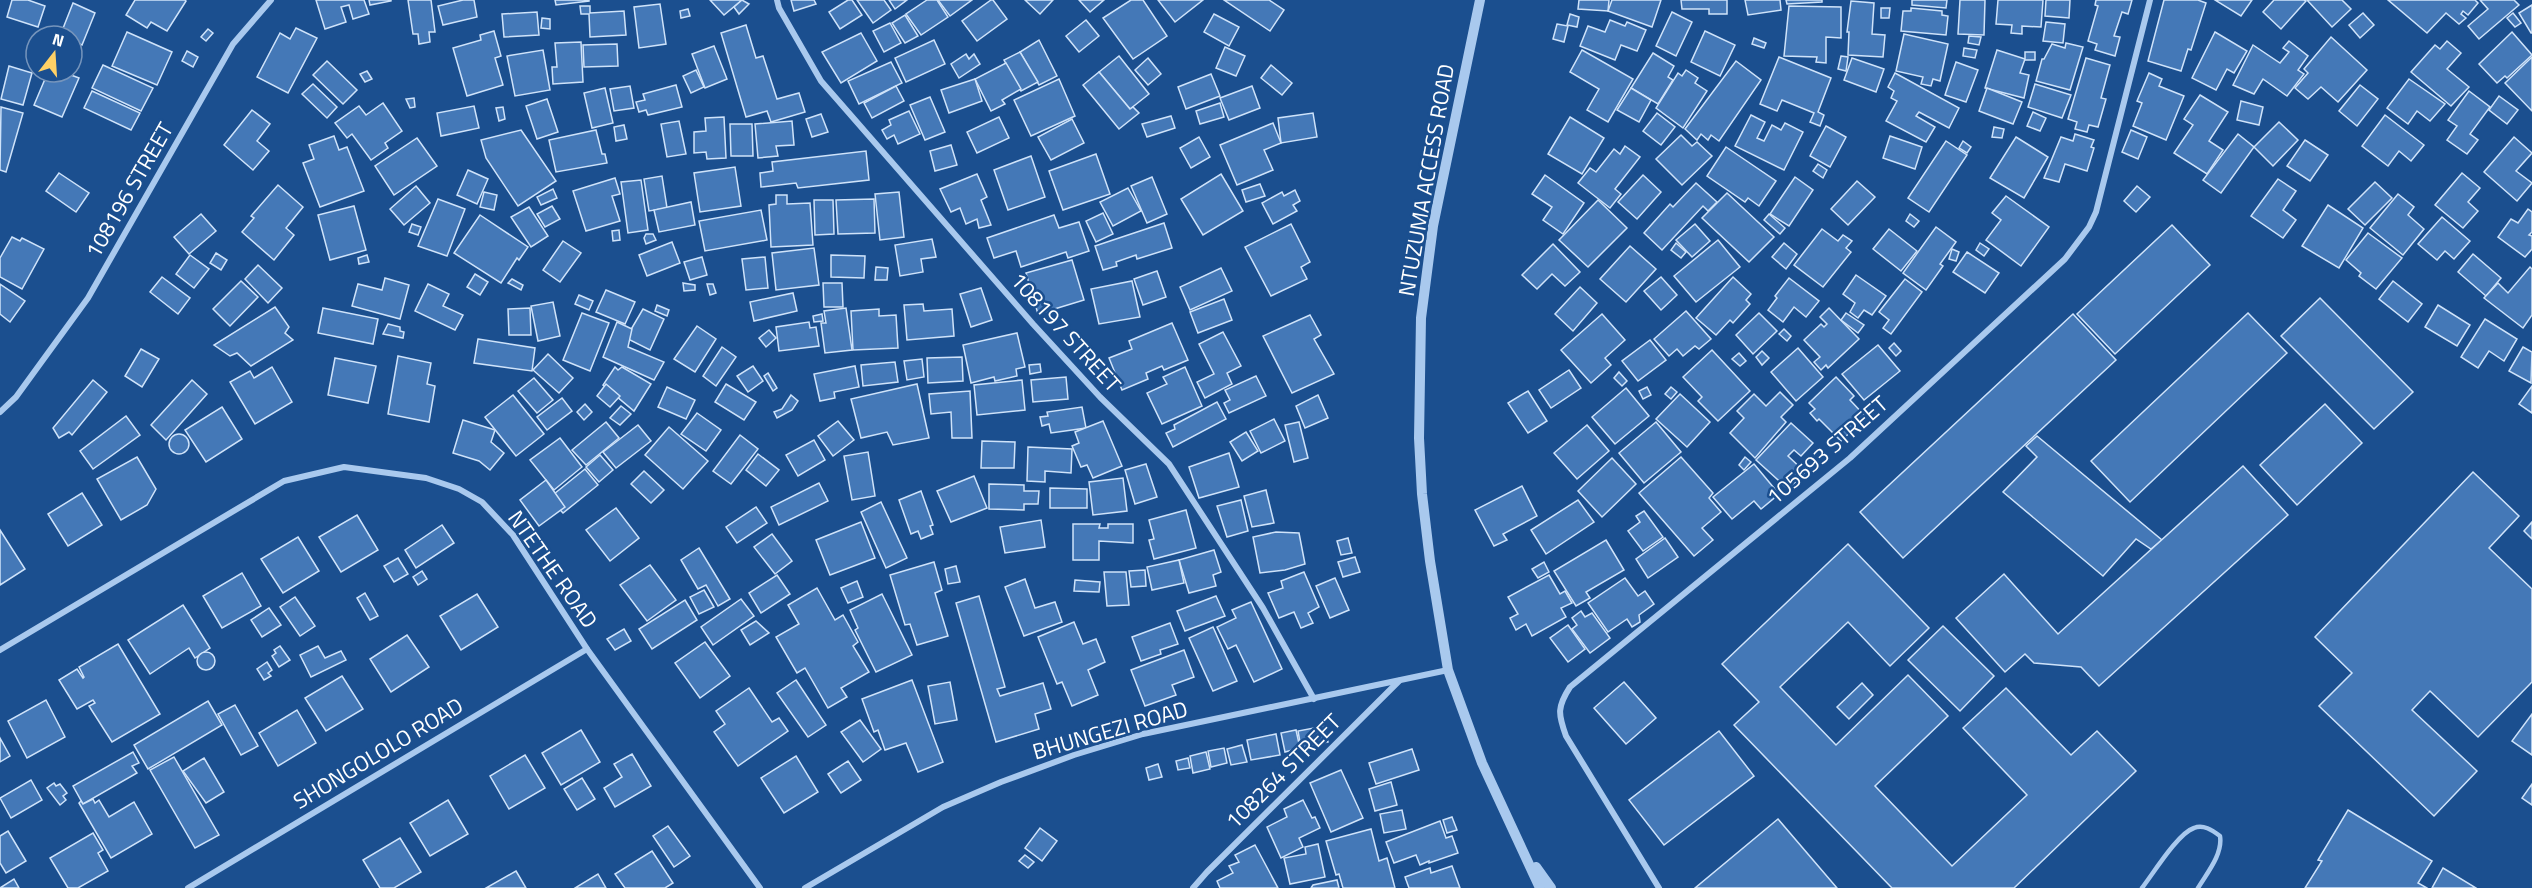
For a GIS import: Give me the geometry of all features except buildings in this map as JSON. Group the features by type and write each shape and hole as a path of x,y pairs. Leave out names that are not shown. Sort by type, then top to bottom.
{"street":[{"name":"108196 STREET","path":"0,412 16,397 88,298 233,44 271,0"},
{"name":"108197 STREET","path":"777,0 779,8 821,81 1033,324 1100,397 1169,464 1263,608 1314,699"},
{"name":"NTUZUMA ACCESS ROAD","path":"1480,0 1433,226 1421,318 1419,438 1422,494 1430,561 1448,670 1482,763 1540,888"},
{"name":"105693 STREET","path":"1659,888 1566,736 1559,711 1563,698 1570,687 1850,458 2065,259 2097,212 2151,0"},
{"name":"NTETHE ROAD","path":"0,650 284,480 344,467 426,478 459,489 482,502 513,535 587,649 760,888"},
{"name":"SHONGOLOLO ROAD","path":"188,888 587,649"},
{"name":"BHUNGEZI ROAD","path":"805,888 943,807 1011,778 1074,755 1143,734 1448,670"},
{"name":"108264 STREET","path":"1193,888 1400,680"},
{"name":"NTUZUMA ACCESS ROAD","path":"1526,855 1551,888"}],"lane":[{"path":"2142,888 2183,835 2192,828 2200,827 2211,829 2220,836 2221,842 2218,854 2198,888"}]}
